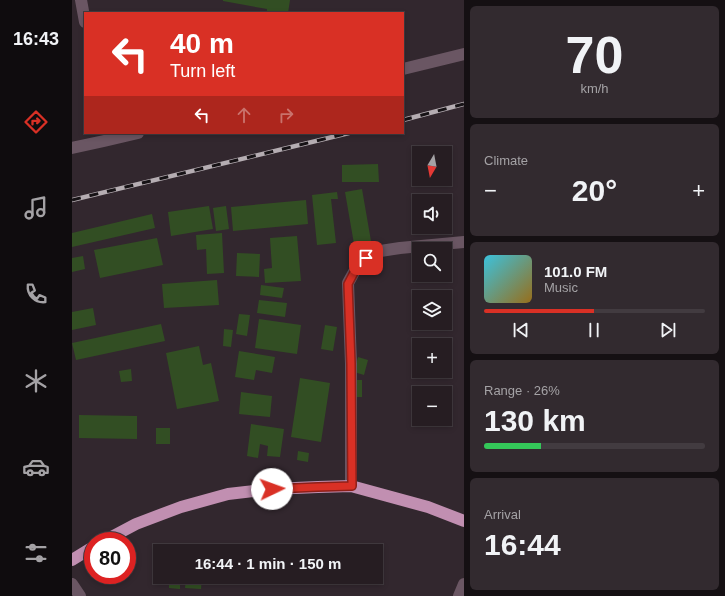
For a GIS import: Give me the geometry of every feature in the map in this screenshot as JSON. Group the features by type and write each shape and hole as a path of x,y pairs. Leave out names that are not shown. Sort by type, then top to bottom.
{"highway":[{"path":"121,532 136,524 182,507 228,494 272,489 318,487 352,486 428,508 464,521"},
{"path":"72,560 84,553"}],"street":[{"path":"81,0 84,16"},
{"path":"404,69 464,54"},
{"path":"72,148 104,137 130,134"},
{"path":"352,486 351,364 348,284 359,263 374,252 464,242"},
{"path":"72,584 80,596"},
{"path":"459,596 464,584"}],"building":[{"path":"290,0 288,12 267,12 267,9 223,1"},
{"path":"378,164 379,182 342,182 342,165"},
{"path":"362,189 371,241 354,244 345,192"},
{"path":"337,192 338,199 331,199 336,243 317,245 312,195"},
{"path":"306,200 308,224 233,231 231,207"},
{"path":"209,206 213,229 171,236 168,212"},
{"path":"226,206 229,229 216,231 213,208"},
{"path":"152,214 155,228 72,247 72,233"},
{"path":"222,233 224,273 207,274 206,249 197,250 196,235"},
{"path":"297,236 301,281 265,283 264,269 272,268 270,238"},
{"path":"157,238 163,265 100,278 94,250"},
{"path":"237,253 260,254 259,277 236,276"},
{"path":"83,256 85,269 72,272 72,258"},
{"path":"217,280 219,305 164,308 162,284"},
{"path":"261,285 284,288 282,298 260,295"},
{"path":"259,300 287,303 285,317 257,313"},
{"path":"93,308 96,325 72,330 72,312"},
{"path":"239,314 250,315 247,336 236,334"},
{"path":"259,319 301,325 297,354 255,348"},
{"path":"161,324 165,341 76,360 72,343"},
{"path":"325,325 337,327 333,351 321,349"},
{"path":"224,329 233,330 231,347 223,346"},
{"path":"199,346 203,365 211,363 219,401 177,409 166,353"},
{"path":"239,351 275,357 272,373 256,370 254,380 235,377"},
{"path":"358,357 368,360 364,375 354,372"},
{"path":"131,369 132,381 121,382 119,371"},
{"path":"300,378 330,383 321,442 291,437"},
{"path":"354,380 362,380 362,397 354,397"},
{"path":"241,392 272,396 270,417 239,414"},
{"path":"79,415 137,416 137,439 79,438"},
{"path":"251,424 284,429 280,457 267,456 268,446 260,444 258,458 247,456"},
{"path":"156,428 170,428 170,444 156,444"},
{"path":"298,451 309,453 308,462 297,460"},
{"path":"169,584 180,584 180,589 169,588"},
{"path":"185,584 201,584 201,589 185,588"}],"railway":[{"path":"404,120 464,104"},
{"path":"72,200 345,134"}],"route":[{"path":"272,489 352,486 351,364 348,284 359,263 366,258"}]}
